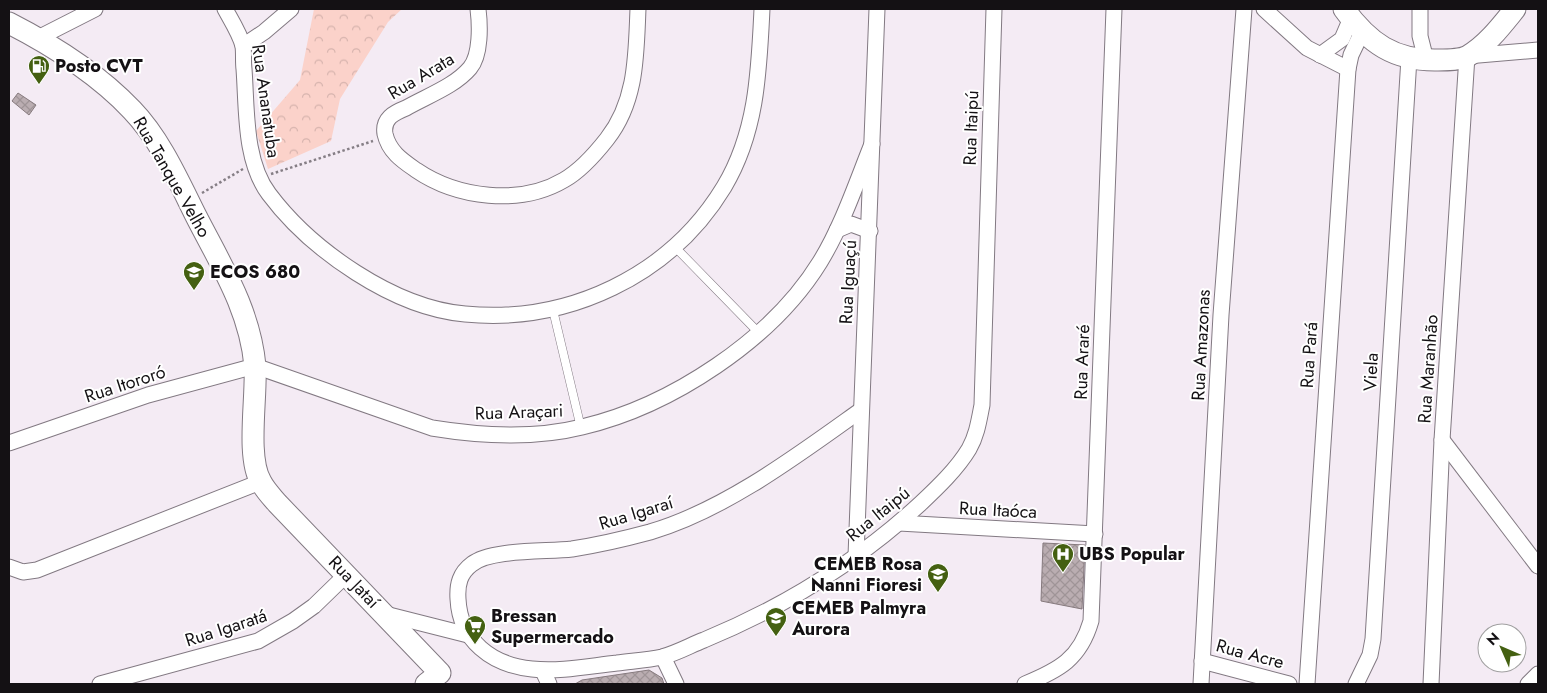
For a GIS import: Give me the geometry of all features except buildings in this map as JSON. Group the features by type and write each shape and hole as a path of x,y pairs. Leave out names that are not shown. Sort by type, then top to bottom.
{"street":[{"name":"Rua Ananatuba","path":"225,9 243,46 249,136 261,181 268,193 303,231 380,288 420,303 464,314 553,310 612,290 643,272 674,246 701,217 724,186 742,147 752,119 760,65 762,9"},
{"path":"243,46 264,32 291,9"},
{"name":"Rua Arata","path":"478,9 477,50 471,67 448,85 392,115 386,123 385,135 394,154 424,176 453,189 483,195 504,196 533,192 563,180 585,162 608,138 623,113 631,92 638,9"},
{"name":"Rua Iguaçú","path":"856,556 870,231 877,9"},
{"name":"Rua Itaipú","path":"468,635 489,656 504,664 546,677 663,656 732,628 769,610 832,573 899,523 957,465 969,449 978,429 982,405 994,9"},
{"name":"Rua Araré","path":"1025,684 1064,665 1078,651 1086,638 1091,622 1114,9"},
{"name":"Rua Amazonas","path":"1200,684 1224,276 1244,9"},
{"path":"1264,9 1298,42 1348,70"},
{"name":"Viela","path":"1356,684 1370,655 1374,639 1420,36 1420,9"},
{"path":"1467,56 1491,37 1515,9"},
{"path":"38,38 88,10"},
{"path":"1320,55 1342,39 1353,17 1382,47 1417,59 1538,50"},
{"name":"Rua Pará","path":"1307,684 1353,17"},
{"name":"Rua Tanque Velho","path":"9,23 38,38 111,90 132,110 163,154 227,272 247,327 255,366 254,463 260,482"},
{"name":"Rua Maranhão","path":"1431,684 1442,440 1467,56"},
{"name":"Rua Araçari","path":"255,366 432,428 456,432 503,435 542,434 581,428 609,420 642,406 705,374 759,333 802,286 819,263 838,230 872,144"},
{"path":"838,230 851,224 870,231"},
{"name":"Rua Itororó","path":"9,443 148,395 255,366"},
{"name":"Rua Igaraí","path":"468,635 460,619 457,590 459,579 474,562 485,556 574,548 652,531 694,514 749,486 861,410"},
{"path":"1442,440 1538,566"},
{"path":"11,569 23,572 37,570 260,482"},
{"name":"Rua Jataí","path":"260,482 277,503 385,614 438,681"},
{"name":"Rua Itaóca","path":"899,523 1095,534"},
{"name":"Rua Igaratá","path":"100,684 258,641 293,622 314,606 347,574"},
{"path":"385,614 468,635"},
{"path":"663,656 676,684"},
{"name":"Rua Acre","path":"1202,661 1289,684"},
{"path":"1528,684 1538,674"}],"lane":[{"path":"674,246 759,333"},
{"path":"553,310 581,428"}],"path":[{"path":"269,174 377,140"},
{"path":"188,201 255,162"}],"green space":[{"path":"314,9 402,9 388,22 340,99 331,141 268,169 256,131 300,80"}],"place":[{"name":"Posto CVT","path":"39,85"},
{"name":"ECOS 680","path":"194,291"},
{"name":"UBS Popular","path":"1063,573"},
{"name":"CEMEB Rosa Nanni Fioresi","path":"938,593"},
{"name":"CEMEB Palmyra Aurora","path":"776,637"},
{"name":"Bressan Supermercado","path":"475,645"}]}
